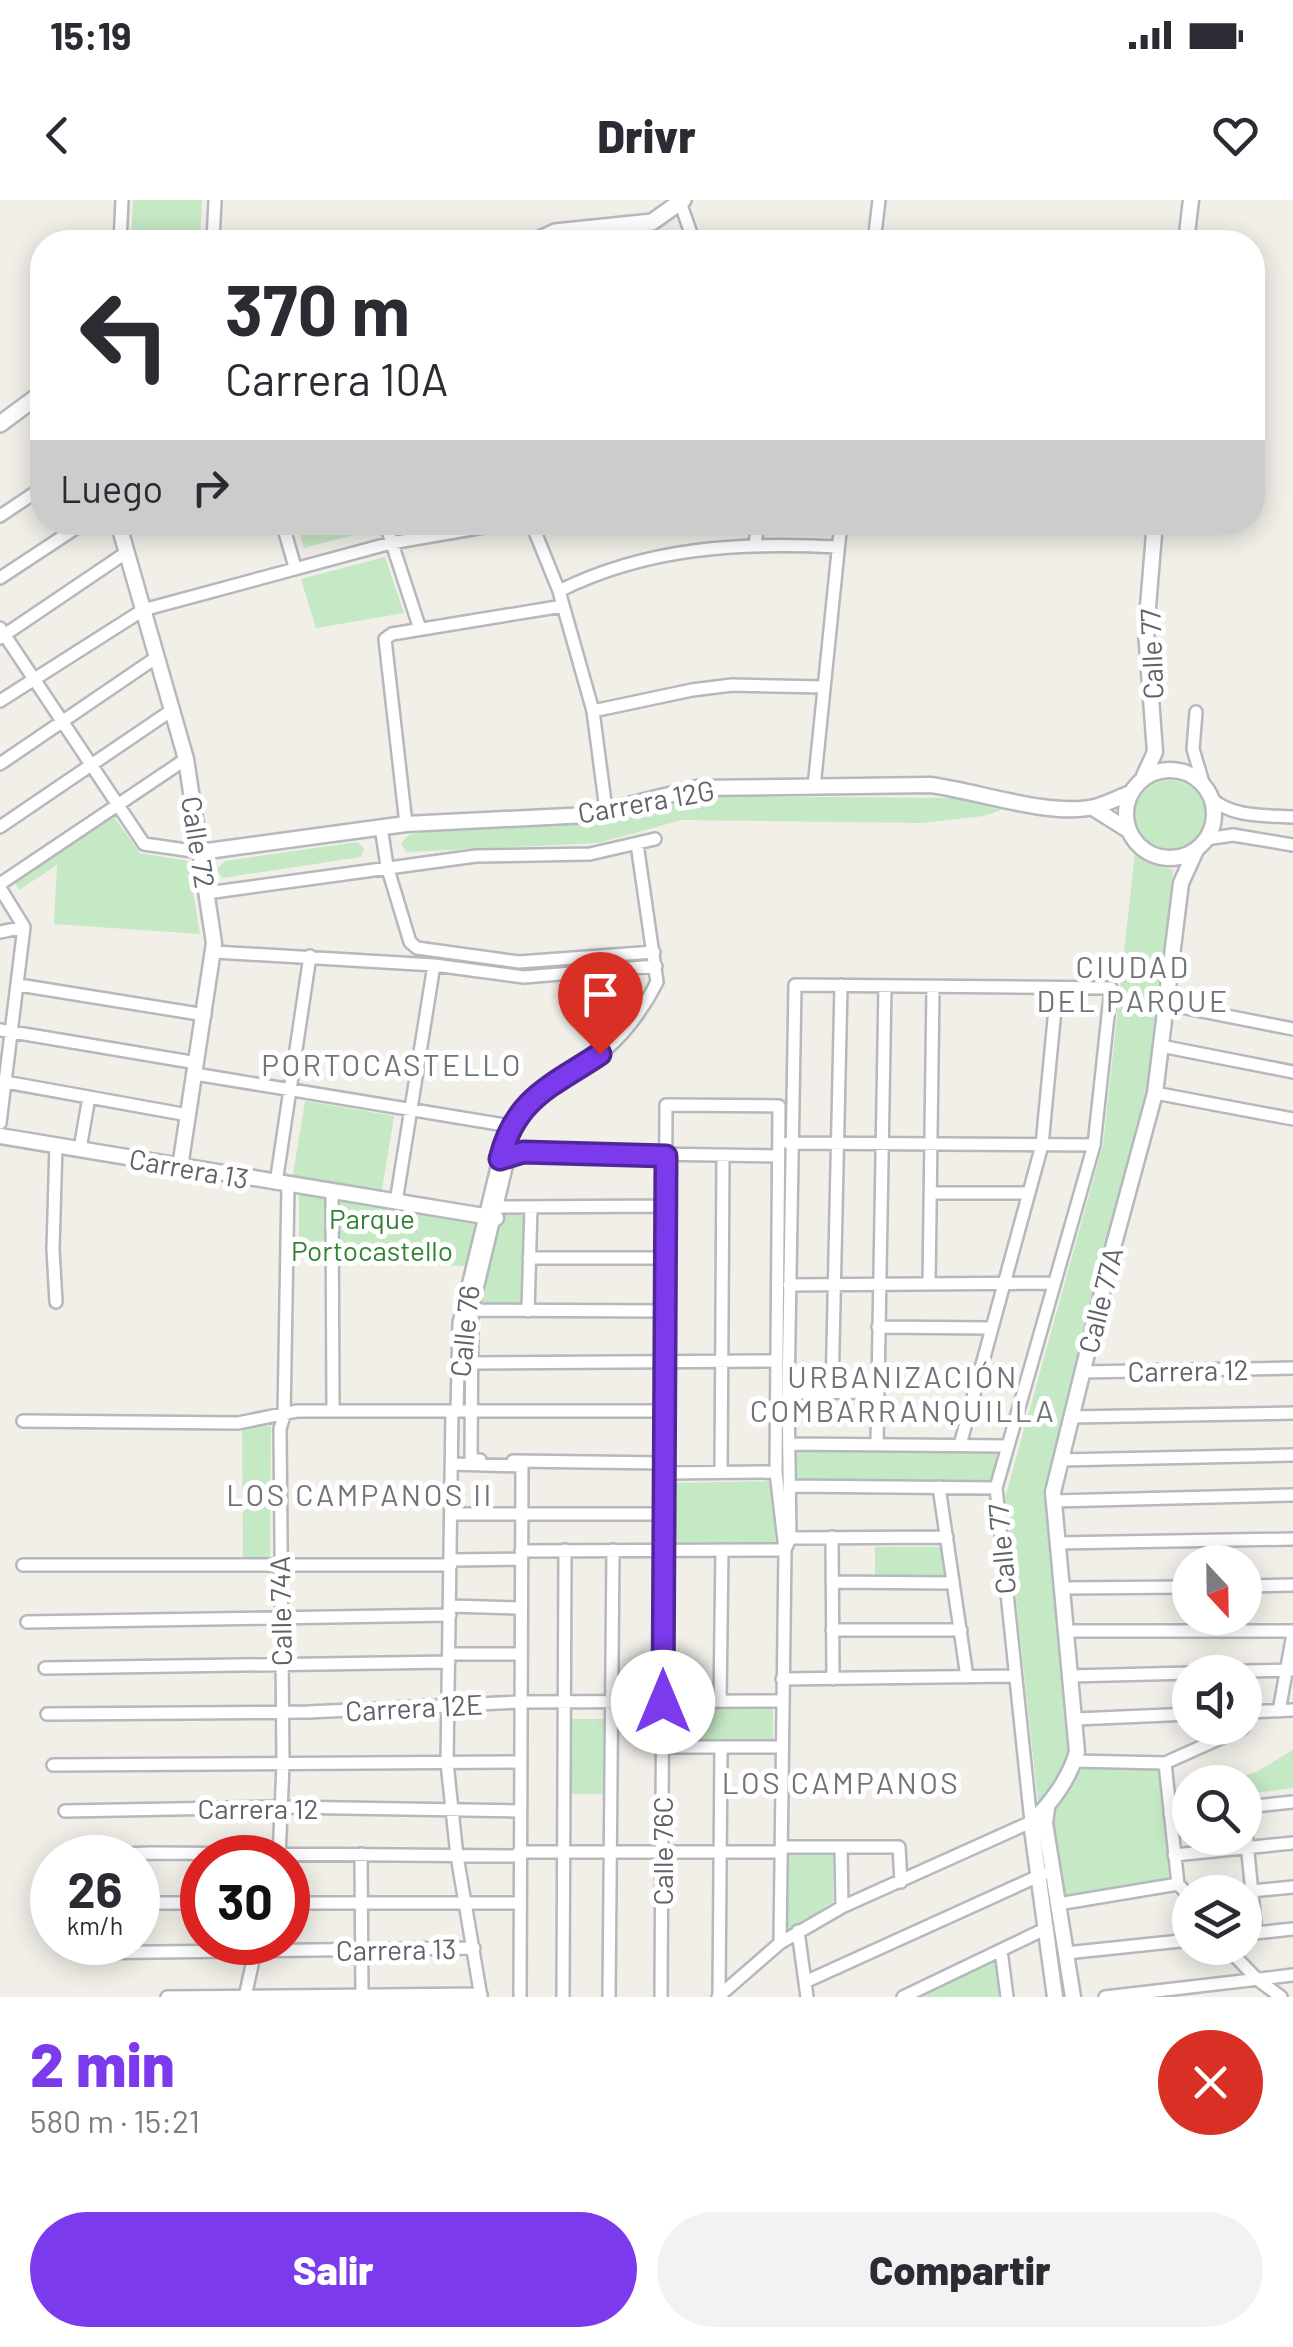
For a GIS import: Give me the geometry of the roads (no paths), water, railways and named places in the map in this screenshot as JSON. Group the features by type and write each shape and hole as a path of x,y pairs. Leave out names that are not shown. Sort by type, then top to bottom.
{"main road":[{"path":"574,230 652,222 682,201"},
{"path":"0,424 30,403"}],"street":[{"path":"121,230 122,200"},
{"path":"213,230 215,200"},
{"path":"875,230 879,200"},
{"path":"1187,230 1190,200"},
{"path":"682,201 690,230"},
{"path":"0,516 30,496"},
{"path":"0,578 66,535"},
{"name":"Calle 72","path":"122,535 186,759 215,952 180,1167"},
{"path":"286,535 295,568"},
{"path":"389,535 420,629"},
{"path":"0,701 143,610 391,543 437,535"},
{"path":"536,535 559,591 593,711 606,810"},
{"path":"755,545 756,535"},
{"path":"814,787 839,535"},
{"name":"Calle 77","path":"1136,787 1155,752 1146,631 1154,535"},
{"path":"559,591 596,572 635,560 755,545 838,547"},
{"path":"127,552 1,633 147,846 200,852"},
{"path":"406,824 386,639 392,634 563,606"},
{"path":"0,764 157,658"},
{"path":"593,711 732,685 824,687"},
{"path":"0,828 172,710"},
{"path":"1196,712 1193,749 1214,812 1201,844"},
{"path":"0,1123 6,1031 18,984 24,927 0,886 186,759"},
{"path":"1293,816 1221,808 1208,792 1180,772 1153,774 1136,787 1126,804 1128,830 1145,851 1157,856 1170,858 1233,835 1293,845"},
{"name":"Carrera 12G","path":"200,852 406,824 588,814 697,788 930,785 966,789 1018,803 1092,808 1128,830"},
{"name":"Carrera 12G","path":"1092,808 1136,787"},
{"path":"381,828 387,866 410,942 417,948 530,962 654,952"},
{"name":"Carrera 12G","path":"207,893 476,856 590,854 654,839"},
{"path":"215,952 434,965 524,977 656,966 637,844"},
{"name":"Calle 77A","path":"1047,1808 1074,1761 1076,1719 1054,1501 1060,1460 1156,1093 1182,882 1201,844"},
{"path":"0,932 24,927"},
{"name":"Calle 74A","path":"281,1835 282,1184 290,1089 310,956"},
{"path":"396,1202 434,965"},
{"name":"Calle 76","path":"528,1461 470,1460 472,1310 511,1126 530,1099 597,1056 619,1036 654,988 656,966"},
{"path":"18,984 205,1015"},
{"path":"780,1943 795,985 1057,988 1042,1146 960,1446"},
{"path":"832,1392 841,985"},
{"path":"878,1445 885,986"},
{"path":"930,1284 933,987"},
{"name":"Calle 77","path":"1057,988 1112,988 1094,1145 996,1488 1031,1822 1058,1904 1073,1997"},
{"path":"1166,1004 1293,1029"},
{"path":"6,1031 290,1089 511,1126"},
{"path":"1161,1046 1293,1072"},
{"path":"3,1082 188,1115"},
{"path":"1156,1093 1293,1119"},
{"path":"80,1149 89,1096"},
{"name":"Calle 76C","path":"662,1997 666,1105 779,1106 778,1149"},
{"name":"Carrera 13","path":"0,1136 332,1192 494,1214"},
{"path":"504,1157 523,1152 723,1155 792,1144 1094,1145"},
{"path":"56,1145 56,1302"},
{"path":"778,1149 776,1472 788,1544"},
{"path":"721,1472 723,1155"},
{"path":"332,1192 333,1411"},
{"path":"932,1193 1028,1193"},
{"path":"494,1214 531,1207 665,1206"},
{"path":"528,1310 531,1207"},
{"name":"Calle 76","path":"481,1995 452,1810 446,1706 451,1464 459,1323 494,1214"},
{"path":"529,1258 664,1258"},
{"path":"790,1285 1054,1283"},
{"path":"472,1310 665,1311"},
{"path":"878,1327 992,1328"},
{"path":"472,1363 777,1361"},
{"name":"Carrera 12","path":"1082,1372 1293,1368"},
{"path":"788,1393 878,1392"},
{"path":"23,1421 238,1423 297,1411 665,1411"},
{"path":"1071,1417 1293,1412"},
{"path":"788,1444 1007,1446"},
{"path":"1060,1460 1293,1455"},
{"path":"520,1997 520,1654 528,1461 776,1472"},
{"path":"451,1464 522,1466 524,1514"},
{"path":"789,1486 996,1488"},
{"path":"939,1488 967,1677"},
{"path":"1054,1501 1293,1495"},
{"path":"451,1514 664,1514"},
{"path":"23,1566 451,1562 564,1550 722,1550 832,1537 946,1537"},
{"path":"832,1537 833,1679"},
{"path":"1058,1543 1293,1539"},
{"path":"563,1997 564,1550"},
{"path":"609,1997 613,1550"},
{"path":"720,1702 722,1550"},
{"path":"832,1582 954,1583"},
{"path":"1262,1586 1293,1585"},
{"path":"1062,1588 1172,1586"},
{"path":"27,1622 521,1608"},
{"path":"832,1630 961,1630"},
{"path":"1065,1631 1293,1632 1279,1711"},
{"path":"44,1668 520,1654"},
{"path":"1262,1671 1289,1670"},
{"path":"1070,1676 1172,1673"},
{"path":"782,1679 1014,1676"},
{"name":"Carrera 12E","path":"47,1714 282,1712 563,1701 781,1701"},
{"path":"1262,1712 1293,1710"},
{"path":"1262,1719 1279,1711"},
{"path":"1076,1719 1172,1715"},
{"path":"1074,1761 1165,1763 1204,1745"},
{"path":"663,1747 781,1746"},
{"path":"719,1996 722,1747"},
{"path":"53,1765 519,1762"},
{"path":"1165,1763 1172,1834"},
{"path":"1262,1806 1293,1802"},
{"name":"Carrera 12","path":"65,1811 282,1807 518,1810"},
{"path":"719,1996 798,1932 842,1907 1031,1822 1047,1808"},
{"name":"Calle 77","path":"1047,1808 1046,1928 1055,1997"},
{"path":"1262,1846 1293,1843"},
{"path":"842,1847 842,1907"},
{"path":"310,1855 458,1856 563,1850 720,1853 898,1847 901,1882"},
{"path":"361,1854 362,1996"},
{"path":"1174,1855 1177,1875"},
{"path":"806,1982 1045,1873"},
{"path":"1058,1904 1172,1885"},
{"path":"1262,1890 1293,1887"},
{"path":"310,1903 518,1902"},
{"path":"903,1997 1046,1928"},
{"path":"1262,1932 1293,1929"},
{"path":"798,1932 807,1997"},
{"path":"1066,1953 1172,1942"},
{"name":"Carrera 13","path":"310,1948 474,1948"},
{"path":"1001,1950 1007,1997"},
{"path":"245,1996 252,1965"},
{"path":"1243,1965 1282,1997"},
{"path":"1105,1997 1293,1975"},
{"path":"167,1997 481,1995"}],"district":[{"name":"CIUDAD DEL PARQUE","path":"1133,983"},
{"name":"PORTOCASTELLO","path":"392,1064"},
{"name":"URBANIZACIÓN COMBARRANQUILLA","path":"903,1393"},
{"name":"LOS CAMPANOS II","path":"360,1494"},
{"name":"LOS CAMPANOS","path":"841,1782"}],"park label":[{"name":"Parque Portocastello","path":"372,1234"}]}
